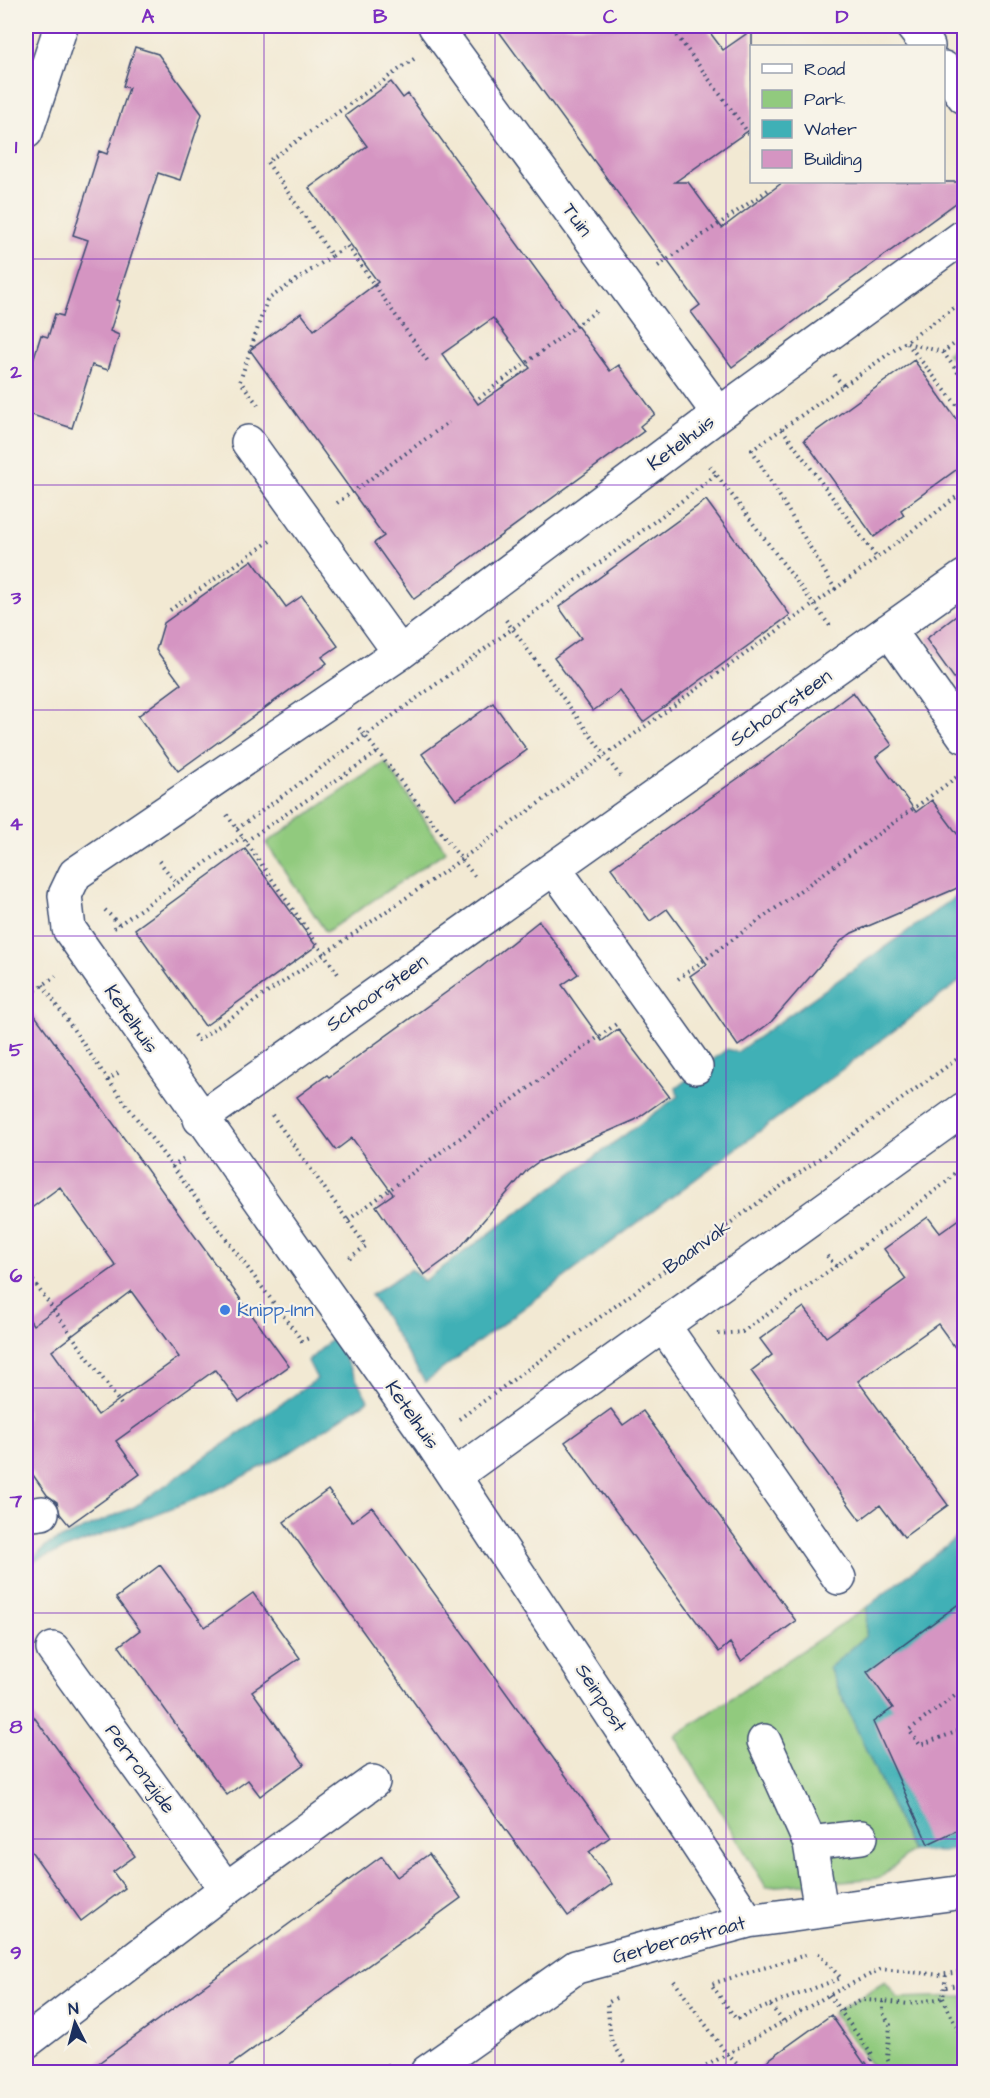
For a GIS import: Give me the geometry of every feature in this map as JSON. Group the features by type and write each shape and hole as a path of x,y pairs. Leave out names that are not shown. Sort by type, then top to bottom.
{"street":[{"path":"26,132 60,26"},
{"path":"912,26 927,45"},
{"name":"Tuin","path":"439,32 719,414"},
{"path":"945,69 964,97"},
{"name":"Ketelhuis","path":"454,1476 200,1119 69,930 65,895 75,874 400,653 719,414 964,236"},
{"path":"248,442 400,653"},
{"name":"Schoorsteen","path":"200,1119 964,577"},
{"path":"889,630 964,736"},
{"path":"554,868 696,1066"},
{"path":"454,1476 667,1331 964,1109"},
{"path":"667,1331 839,1578"},
{"name":"Seinpost","path":"454,1476 748,1921"},
{"name":"Perronzijde","path":"53,1649 226,1889"},
{"path":"764,1741 810,1844 822,1911"},
{"path":"26,2042 226,1889 373,1782"},
{"path":"810,1844 861,1837"},
{"name":"Gerberastraat","path":"427,2073 576,1967 748,1921 964,1892"}],"path":[{"path":"670,26 750,135"},
{"path":"332,256 267,162 439,32"},
{"path":"479,398 627,288 768,190"},
{"path":"248,442 261,409 240,381 267,300 347,246 429,363"},
{"path":"835,590 752,450 964,301"},
{"path":"943,352 964,337"},
{"path":"906,342 943,352 964,381"},
{"path":"906,342 964,414"},
{"path":"170,610 449,422"},
{"path":"782,429 877,558"},
{"path":"688,437 853,657"},
{"path":"237,829 512,629 716,475"},
{"path":"191,1031 198,1040 324,954 606,756 835,590 964,490"},
{"path":"484,590 643,806"},
{"path":"335,697 499,907"},
{"path":"246,841 378,752"},
{"path":"250,1084 348,1220 964,771"},
{"path":"206,784 332,965"},
{"path":"121,938 114,928 242,837"},
{"path":"153,854 177,884"},
{"path":"105,910 119,924"},
{"path":"43,985 108,1080 303,1341 345,1320"},
{"path":"108,1080 152,1049"},
{"name":"Baanvak","path":"430,1440 964,1054"},
{"path":"667,1331 742,1332 836,1266 949,1180 964,1161"},
{"path":"26,1271 123,1407"},
{"path":"964,1689 909,1730 920,1745 964,1729"},
{"path":"817,1951 841,1978 770,2005 736,2019 711,1984 817,1951"},
{"path":"696,2073 726,2053 880,1969 946,1974 964,1971"},
{"path":"668,1973 726,2053 742,2069"},
{"path":"946,1974 943,1998 964,2044"},
{"path":"946,1987 964,1984"},
{"path":"624,1994 607,2003 611,2040 632,2073"},
{"path":"829,1995 842,2010 857,2038 872,2055 872,2059 866,2064"},
{"path":"842,2010 862,2000 908,2004 943,1998"},
{"path":"883,2001 884,2013 890,2025 887,2058 893,2073"},
{"path":"770,2005 783,2021"},
{"path":"962,2073 964,2067"}],"green space":[{"path":"964,340 964,374 947,353"},
{"path":"385,762 446,851 326,932 266,843"},
{"path":"867,1607 866,1636 829,1668 912,1851 880,1878 766,1887 675,1736"},
{"path":"885,1982 898,1998 964,1996 964,2072 876,2072 833,2013"}],"water":[{"path":"964,891 964,978 425,1382 371,1295 411,1269 424,1281 678,1096 676,1088 727,1049 737,1052"},
{"path":"333,1338 368,1400 289,1453 208,1494 29,1563 47,1545 134,1507 317,1379 308,1361"},
{"path":"964,1532 964,1846 943,1852 912,1851 829,1668 866,1636 867,1607"}],"building":[{"path":"495,26 705,26 723,50 752,30 750,129 675,182 688,182 722,228 782,183 964,182 964,197 732,367 691,312 700,305"},
{"path":"135,47 158,54 202,114 180,180 158,173 117,300 120,301 110,331 119,335 108,370 92,365 72,428 26,413 26,383 41,335 48,337 55,314 63,316 88,240 73,235 99,151 107,154 129,88 123,86"},
{"path":"391,82 403,98 408,94 610,371 619,365 655,414 640,426 644,431 414,599 374,543 384,536 250,350 301,313 314,330 378,282 309,188 367,146 345,116","holes":["493,318 530,368 478,404 442,354"]},
{"path":"914,360 964,430 964,464 901,510 904,515 874,537 804,440"},
{"path":"706,500 790,615 643,722 620,691 593,711 554,658 581,638 559,607"},
{"path":"252,560 286,607 302,596 338,646 322,657 327,663 178,771 138,716 181,684 156,650 164,623"},
{"path":"964,610 964,692 926,639"},
{"path":"853,692 892,745 876,757 916,812 932,800 964,843 964,882 955,889 852,933 841,941 771,1022 738,1046 690,976 707,964 667,909 650,921 611,868 764,760"},
{"path":"493,703 527,750 456,800 422,754"},
{"path":"245,849 316,946 205,1026 135,929"},
{"path":"539,921 578,974 562,985 602,1041 618,1029 669,1096 635,1120 538,1162 527,1170 457,1251 424,1275 376,1206 393,1194 352,1138 336,1150 297,1097 327,1075 329,1077 480,968"},
{"path":"26,1003 289,1366 239,1402 215,1370 116,1441 140,1474 69,1525 60,1514 57,1502 47,1495 26,1465 26,1314 33,1325 116,1266 60,1187 26,1212","holes":["131,1291 179,1357 98,1415 52,1351"]},
{"path":"964,1216 964,1360 938,1324 858,1381 948,1505 904,1537 880,1505 860,1520 751,1371 772,1355 760,1339 804,1307 826,1337 906,1279 884,1249 928,1217 940,1233"},
{"path":"611,1409 623,1425 643,1411 796,1621 741,1661 730,1643 719,1652 565,1442"},
{"path":"328,1490 352,1522 372,1507 610,1837 589,1852 612,1884 568,1916 284,1522"},
{"path":"160,1565 205,1627 253,1593 300,1658 252,1691 304,1764 260,1796 248,1780 227,1795 119,1646 140,1630 116,1598"},
{"path":"964,1600 964,1827 928,1844 873,1722 893,1708 867,1672"},
{"path":"26,1706 135,1856 113,1872 125,1888 81,1921 26,1844"},
{"path":"429,1854 461,1898 220,2073 85,2073 382,1856 397,1877"},
{"path":"831,2015 871,2073 750,2073"}],"place":[{"name":"Knipp-Inn","path":"225,1310"}]}
